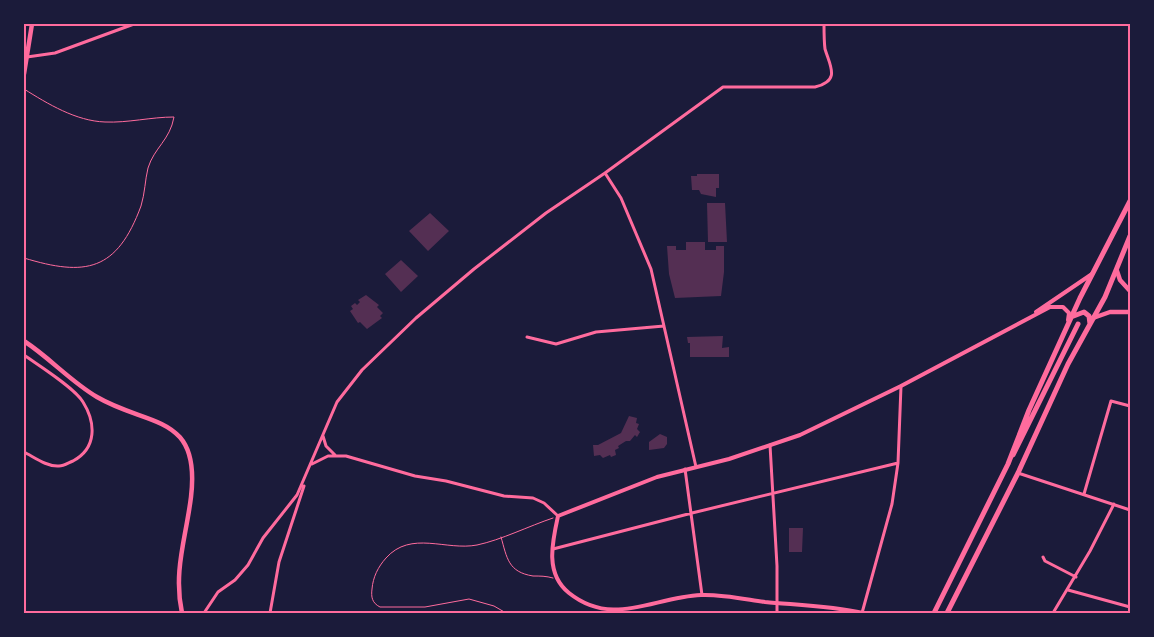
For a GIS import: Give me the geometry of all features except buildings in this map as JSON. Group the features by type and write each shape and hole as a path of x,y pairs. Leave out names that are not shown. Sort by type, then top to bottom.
{"main road":[{"path":"24,74 32,24"},
{"path":"1008,464 1029,410 1067,325 1130,201"},
{"path":"947,613 1018,473 1068,364 1117,271 1129,240"},
{"path":"1117,271 1120,280 1130,291"},
{"path":"1071,318 1077,313 1084,312 1089,316 1090,325"},
{"path":"1093,318 1110,312 1130,313"},
{"path":"934,613 1078,324"},
{"path":"24,342 98,397 163,423 180,437 189,459 192,484 178,569 177,584 182,613"}],"street":[{"path":"26,57 55,53 134,24"},
{"path":"204,613 218,592 235,580 248,565 263,538 297,495 337,402 347,388 416,318 474,269 546,213 605,173 723,87 823,85 831,77 832,68 826,50 824,24"},
{"path":"605,173 613,182 642,244 656,288 696,467"},
{"path":"1014,328 1092,274"},
{"path":"558,516 649,480 800,435 901,386 1014,328 1050,307 1063,307 1069,313 1067,325"},
{"path":"527,337 556,344 596,332 664,326"},
{"path":"24,355 81,399 91,418 93,438 85,452 64,465 50,465 24,452"},
{"path":"558,516 553,549 553,568 559,584 584,604 606,610 633,608 702,594 863,613 888,524 898,463 901,386"},
{"path":"1084,494 1111,401 1130,406"},
{"path":"323,436 326,446 336,455 415,476 446,481 504,496 533,498 544,503 558,516"},
{"path":"770,445 777,613"},
{"path":"270,613 278,562 311,465 323,458 336,455"},
{"path":"553,549 692,512 773,495 898,463"},
{"path":"685,470 702,594"},
{"path":"1018,473 1130,510"},
{"path":"1053,613 1076,577 1114,504"},
{"path":"1043,557 1045,562 1076,577"},
{"path":"1068,590 1130,607"},
{"path":"820,608 820,613"}],"path":[{"path":"24,90 60,109 91,120 123,122 174,117 170,134 149,166 141,204 130,232 110,257 91,266 68,268 56,267 24,258"},
{"path":"506,613 494,606 468,599 425,607 380,608 375,605 371,596 373,578 382,562 399,547 423,543 477,545 558,516"},
{"path":"501,536 508,561 512,568 527,574 557,580"}]}
